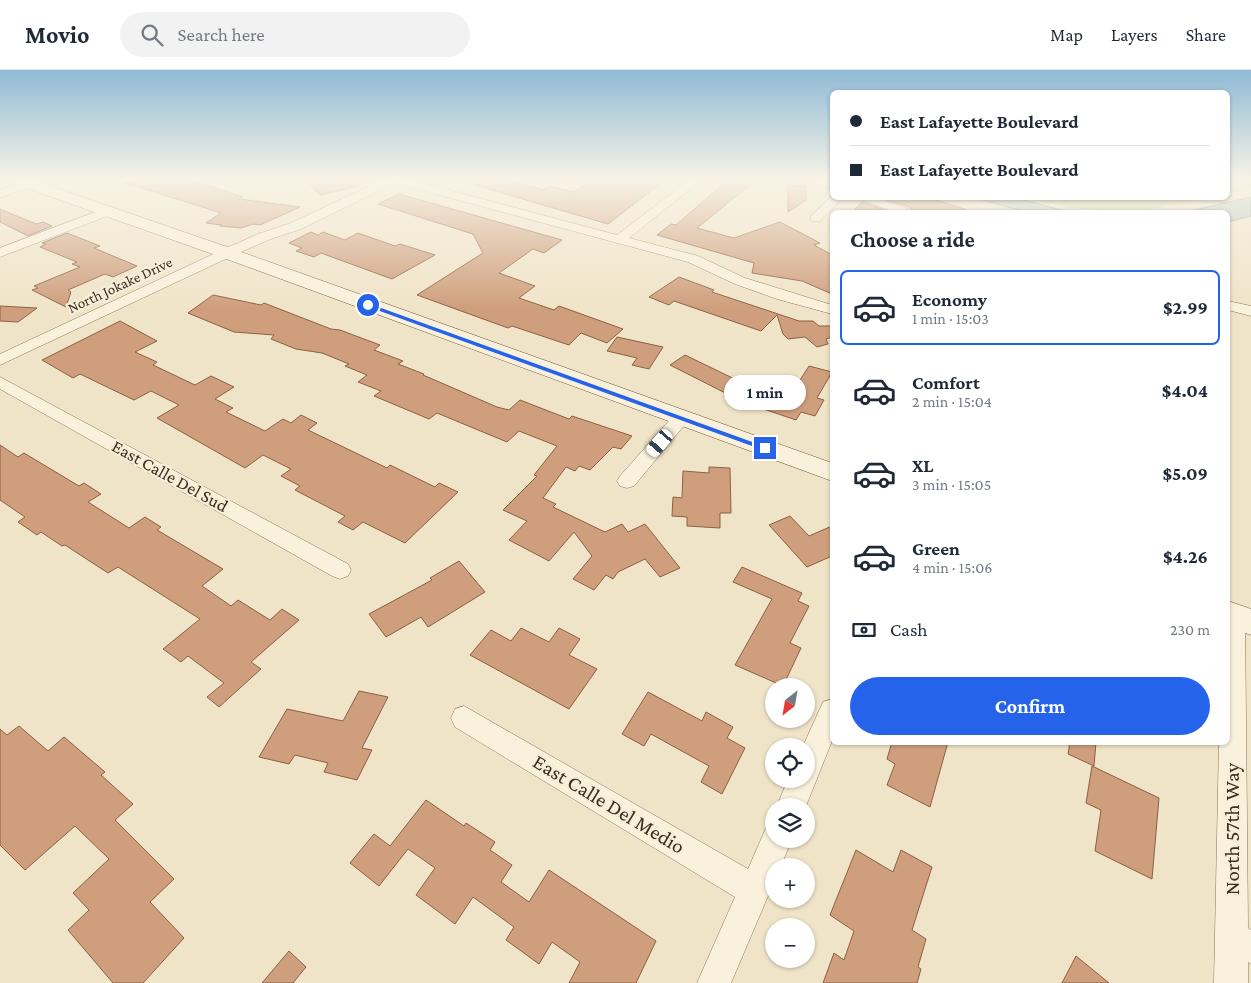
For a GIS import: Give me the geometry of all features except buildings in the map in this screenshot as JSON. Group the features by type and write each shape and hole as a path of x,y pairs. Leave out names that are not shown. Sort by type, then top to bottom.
{"street":[{"path":"0,253 79,223"},
{"path":"137,223 227,253 830,471"},
{"name":"North Jokake Drive","path":"0,360 227,253 263,237 303,223"},
{"path":"554,223 693,259 740,281 782,296 830,309"},
{"path":"618,240 641,223"},
{"path":"1230,307 1251,312"},
{"name":"East Calle Del Sud","path":"0,382 340,570"},
{"path":"627,481 682,418"},
{"name":"North 57th Way","path":"1231,983 1241,942 1237,617"},
{"path":"815,750 830,716"},
{"name":"East Calle Del Medio","path":"464,718 754,890"},
{"path":"714,983 773,848"}],"route":[{"path":"368,305 765,448"}]}
